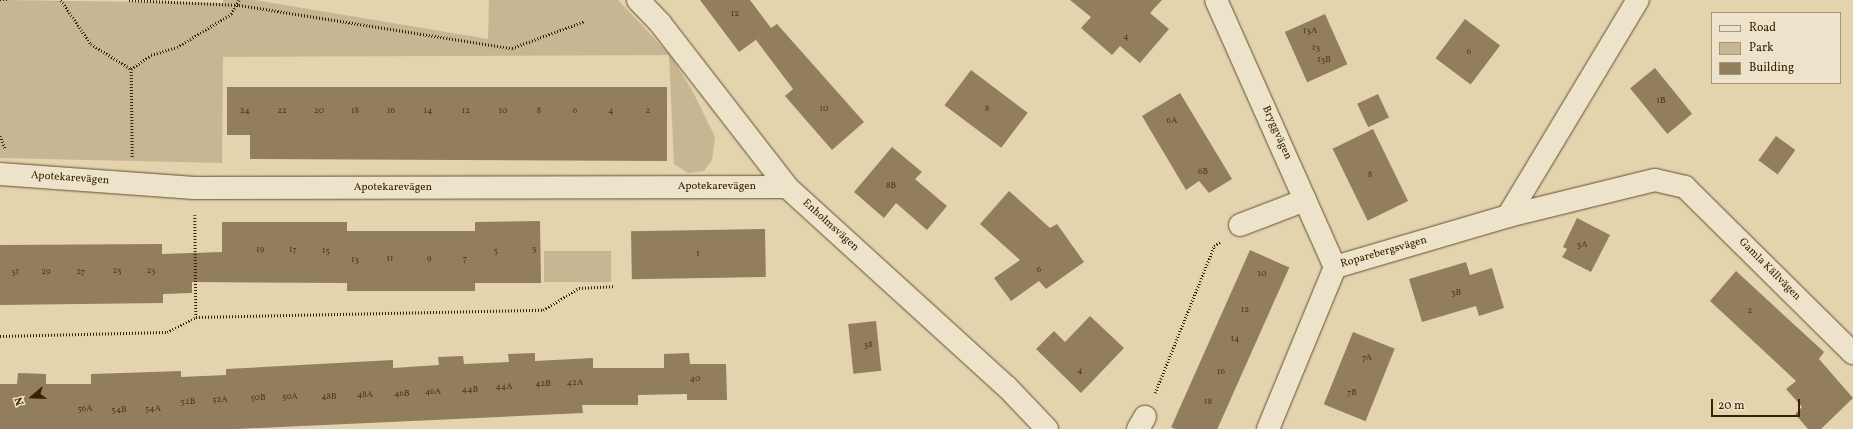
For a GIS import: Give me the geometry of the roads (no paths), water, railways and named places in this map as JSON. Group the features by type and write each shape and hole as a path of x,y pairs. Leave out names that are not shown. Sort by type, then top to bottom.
{"street":[{"name":"Enholmsvägen","path":"638,0 660,23 787,187 1007,387 1046,429"},
{"name":"Bryggvägen","path":"1216,0 1336,267"},
{"path":"1508,216 1638,0"},
{"name":"Apotekarevägen","path":"0,174 194,188 787,187"},
{"name":"Roparebergsvägen","path":"1268,429 1336,267 1508,216 1655,180 1685,187"},
{"name":"Gamla Källvägen","path":"1685,187 1853,353"},
{"path":"1240,225 1306,200"}]}
